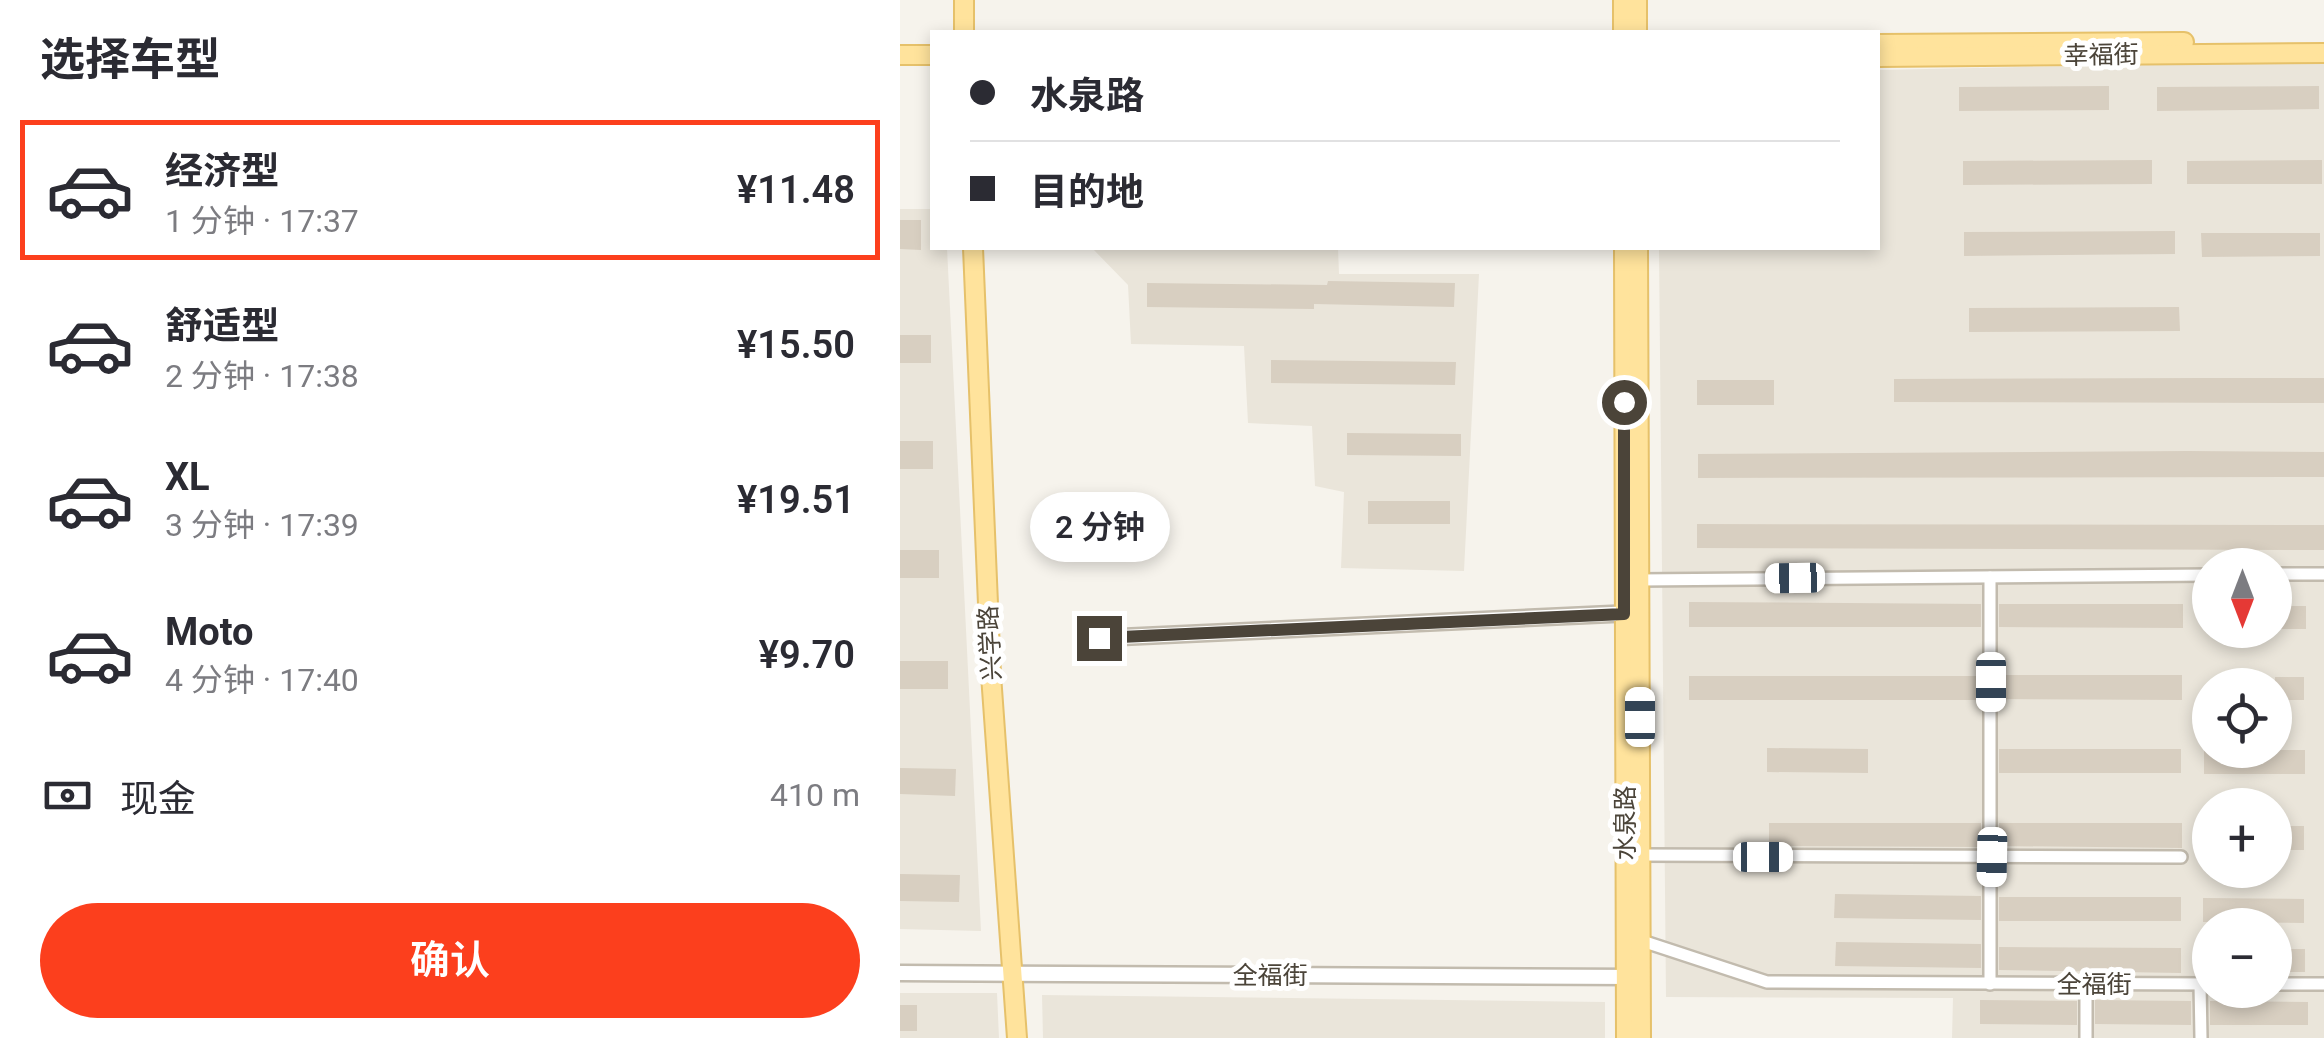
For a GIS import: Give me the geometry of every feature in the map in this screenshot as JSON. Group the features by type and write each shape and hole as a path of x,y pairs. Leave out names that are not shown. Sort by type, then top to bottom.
{"main road":[{"path":"964,0 964,30"},
{"path":"1622,0 1623,30"},
{"path":"1637,0 1637,30"},
{"name":"幸福街","path":"1880,44 2324,41"},
{"path":"900,43 930,43"},
{"name":"幸福街","path":"1880,56 2324,53"},
{"path":"900,54 930,55"},
{"name":"兴学路","path":"973,250 991,675 1017,1038"},
{"name":"水泉路","path":"1624,250 1633,939 1626,1038"},
{"name":"水泉路","path":"1633,939 1640,855 1631,614 1639,580 1638,250"},
{"name":"水泉路","path":"1633,977 1641,1038"}],"street":[{"path":"2292,574 2324,574"},
{"path":"1639,580 2192,575"},
{"path":"1990,577 1990,984"},
{"path":"1099,638 1631,614"},
{"path":"1640,855 2181,857"},
{"name":"全福街","path":"1633,939 1766,982 2192,984"},
{"name":"全福街","path":"900,972 1633,977"},
{"path":"2086,984 2086,1038"},
{"path":"2292,984 2324,984"},
{"path":"2201,1038 2203,1008"}],"shaded area":[{"path":"2324,61 2324,1038 1952,1038 1953,998 1666,997 1659,250 1880,250 1880,70"},
{"path":"900,209 930,209 930,250 947,250 981,931 900,929"},
{"path":"1094,250 1338,250 1339,274 1479,274 1464,571 1341,568 1344,492 1315,486 1312,426 1248,423 1244,346 1131,344 1128,285"},
{"path":"900,993 997,993 999,1038 900,1038"},
{"path":"1042,995 1605,1002 1605,1038 1043,1038"}],"building":[{"path":"2109,86 2109,110 1959,111 1959,87"},
{"path":"2319,86 2319,109 2157,111 2157,87"},
{"path":"2152,160 2152,184 1963,185 1963,161"},
{"path":"2322,160 2322,184 2187,184 2187,161"},
{"path":"900,220 921,220 921,250 900,249"},
{"path":"2175,231 2175,254 1964,256 1964,232"},
{"path":"2201,233 2320,233 2320,256 2202,257"},
{"path":"1328,281 1455,283 1454,307 1147,307 1147,283 1327,285"},
{"path":"2179,307 2180,331 1969,332 1969,308"},
{"path":"900,335 931,335 931,363 900,363"},
{"path":"1271,360 1456,362 1455,385 1271,383"},
{"path":"2324,378 2324,403 1894,402 1894,379"},
{"path":"1697,380 1774,380 1774,405 1697,405"},
{"path":"1347,433 1461,434 1461,456 1347,455"},
{"path":"900,441 933,441 933,469 900,469"},
{"path":"2324,452 2324,477 1698,478 1698,454"},
{"path":"1368,501 1450,501 1450,524 1368,524"},
{"path":"1697,524 2324,525 2324,550 1697,548"},
{"path":"900,550 939,550 939,578 900,578"},
{"path":"1689,602 1981,604 1981,627 1689,627"},
{"path":"1999,604 2183,604 2183,628 1999,627"},
{"path":"2292,606 2306,606 2306,629 2292,629"},
{"path":"900,661 948,661 948,689 900,689"},
{"path":"1999,675 2182,675 2182,700 1999,699"},
{"path":"1689,676 1981,676 1981,700 1689,700"},
{"path":"2292,677 2304,677 2304,700 2292,700"},
{"path":"1767,748 1868,749 1868,773 1767,772"},
{"path":"1999,749 2181,749 2181,773 1999,773"},
{"path":"2292,750 2305,750 2305,774 2204,774 2204,768 2292,768"},
{"path":"900,768 956,769 955,796 900,794"},
{"path":"1769,823 1981,823 1981,847 1769,846"},
{"path":"1999,823 2182,823 2182,848 1999,846"},
{"path":"2292,826 2304,826 2304,850 2292,850"},
{"path":"900,874 960,875 959,902 900,901"},
{"path":"1835,894 1981,896 1981,920 1834,918"},
{"path":"1999,897 2181,897 2181,921 1999,921"},
{"path":"2203,898 2304,899 2304,923 2292,923 2292,908 2203,908"},
{"path":"1836,942 1981,944 1981,968 1835,966"},
{"path":"1999,947 2181,948 2181,973 1999,970"},
{"path":"2292,949 2305,949 2305,972 2292,972"},
{"path":"1980,1000 2077,1001 2077,1025 1980,1024"},
{"path":"2095,1000 2191,1001 2191,1025 2095,1024"},
{"path":"2292,1002 2308,1002 2308,1025 2210,1025 2210,1008 2292,1008"},
{"path":"900,1005 917,1005 917,1031 900,1031"}],"route":[{"path":"1099,638 1624,614 1624,402"}]}
